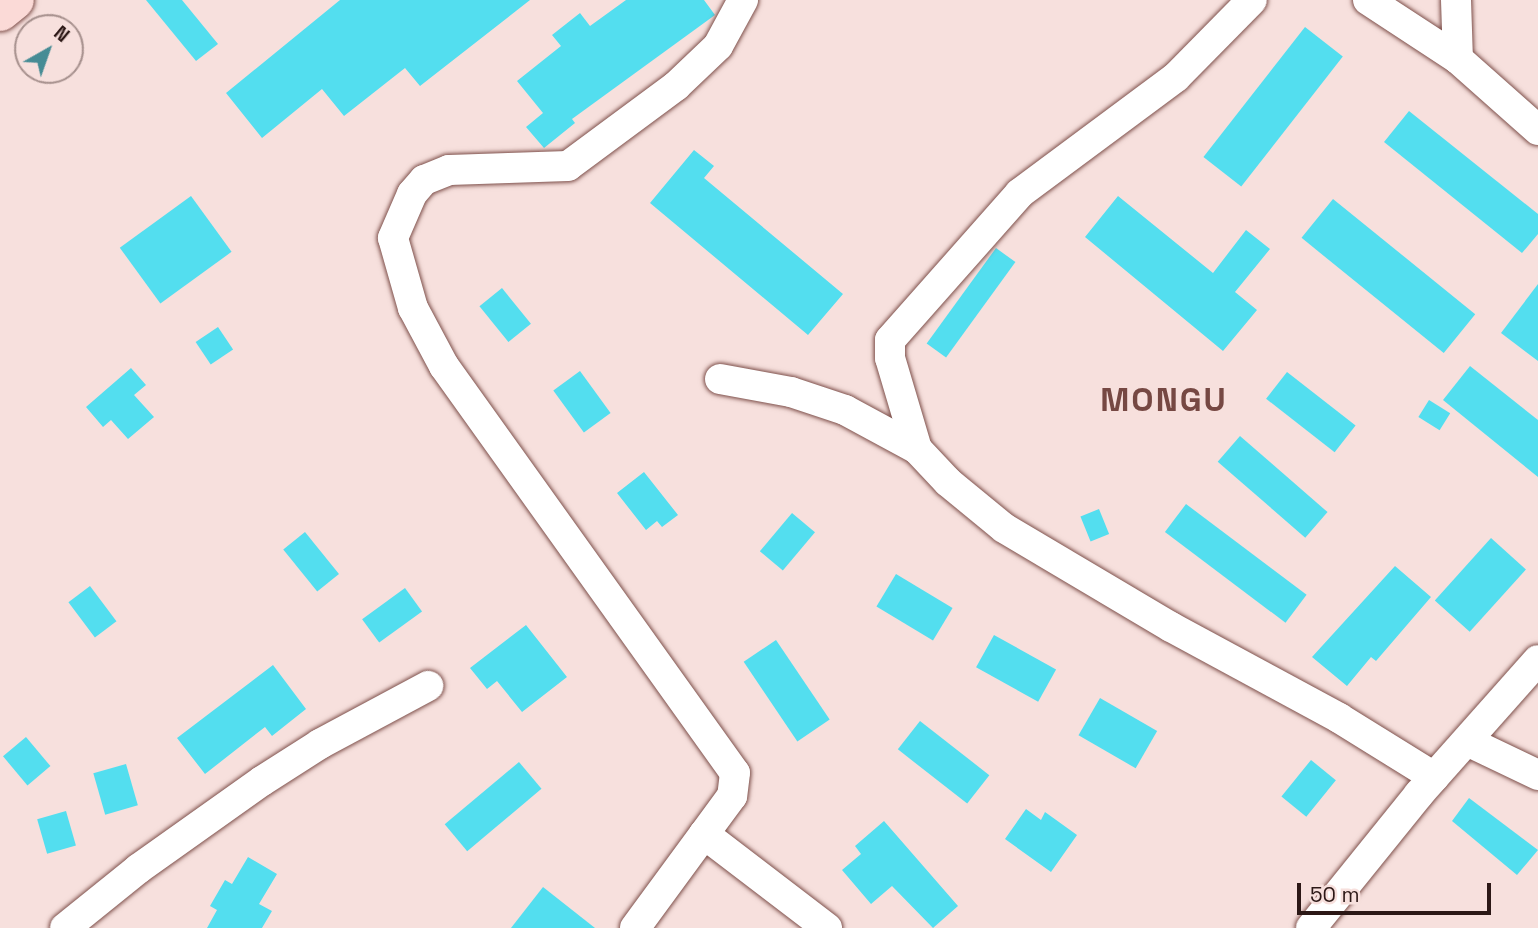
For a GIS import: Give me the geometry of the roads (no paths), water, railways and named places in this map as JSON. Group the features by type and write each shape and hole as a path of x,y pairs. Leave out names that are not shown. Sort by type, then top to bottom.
{"main road":[{"path":"0,12 15,0"}],"street":[{"path":"635,928 732,796 735,773 444,366 413,308 393,239 412,194 424,180 449,170 568,166 676,86 718,46 743,0"},
{"path":"917,449 890,358 890,340 1020,193 1176,77 1252,0"},
{"path":"1368,0 1458,59 1538,130"},
{"path":"1456,0 1458,59"},
{"path":"720,379 791,392 845,410 917,449 948,482 1004,528 1171,627 1339,718 1434,777"},
{"path":"1311,928 1434,777 1469,742 1538,660"},
{"path":"65,928 138,869 262,781 320,744 428,686"},
{"path":"1469,742 1538,775"},
{"path":"704,834 827,928"}],"district":[{"name":"MONGU","path":"1164,401"}]}
